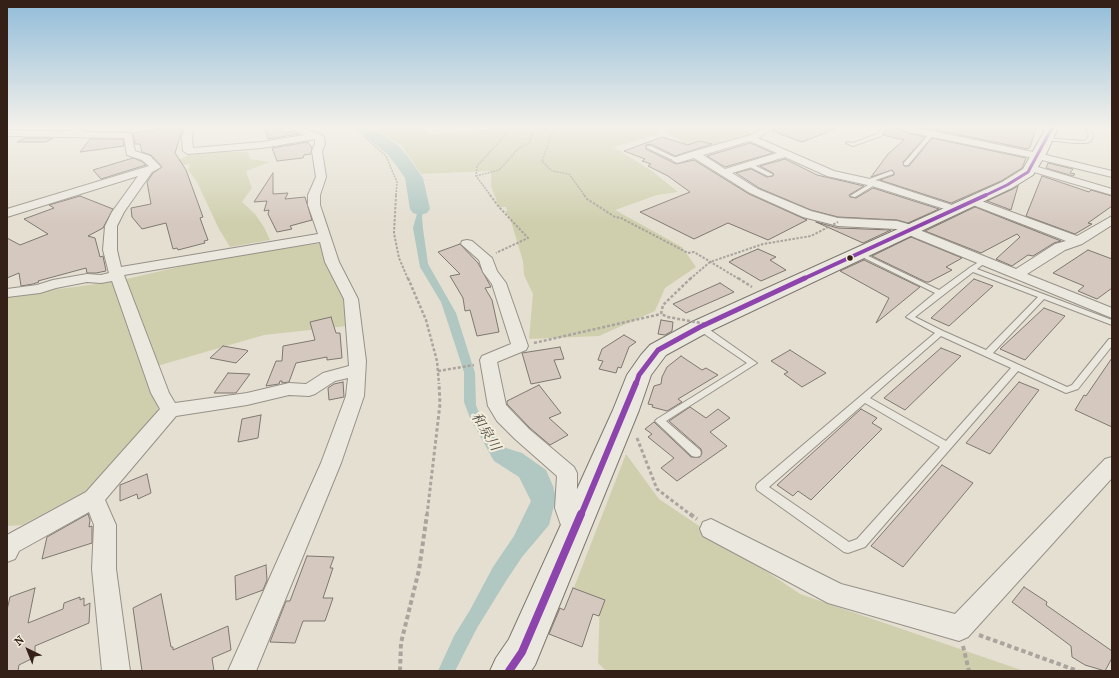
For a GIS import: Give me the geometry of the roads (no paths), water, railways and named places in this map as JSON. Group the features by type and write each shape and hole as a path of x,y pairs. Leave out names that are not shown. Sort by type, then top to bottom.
{"street":[{"path":"7,213 156,167 148,160"},
{"path":"242,671 330,464 355,396 358,361 351,299 332,262 314,205 314,195 321,177 318,160"},
{"path":"704,160 754,190 807,214 838,222 897,225 910,229 1111,314"},
{"path":"726,172 767,160"},
{"path":"798,160 831,174 871,182 963,205 1078,241"},
{"path":"1025,160 1112,192"},
{"path":"1034,162 1112,174"},
{"path":"509,671 522,652 626,410 638,375 658,350 703,325 766,295 1007,185 1028,172 1034,162"},
{"path":"148,170 118,212 112,226 110,250 117,274 160,394 170,410"},
{"path":"1017,274 1060,247 1078,241 1112,220"},
{"path":"7,293 40,289 53,284 87,278 101,279 117,274 325,237"},
{"path":"467,244 485,258 490,272 499,283 520,346 488,360 494,396 504,416 567,473 566,508 574,531"},
{"path":"7,552 11,544 94,498 170,410 247,399 290,389 309,390 330,377 357,370"},
{"path":"711,529 837,595 959,628 1112,465"},
{"path":"94,498 105,525 104,569 116,671"}],"lane":[{"path":"906,164 910,160"},
{"path":"750,165 770,175"},
{"path":"853,196 871,182 891,173"},
{"path":"858,254 940,293"},
{"path":"984,261 971,269 910,318 1066,390 1075,387 1112,341"},
{"path":"971,269 1042,297 1111,314"},
{"path":"987,354 1042,297"},
{"path":"696,453 660,422 753,363 703,325"},
{"path":"940,333 761,487 848,548 861,543 1018,367"},
{"path":"865,399 947,446"}],"water":[{"path":"410,173 417,182 424,205 422,217 428,264 456,313 475,373 476,405 481,418 489,430 506,448 522,453 546,470 553,486 556,498 549,525 522,557 506,581 477,628 455,671 438,671 454,636 493,567 514,536 531,501 519,477 494,461 470,418 464,402 464,372 441,302 420,267 413,228 418,210"}],"waterway":[{"name":"和泉川","path":"401,160 414,178 420,209"}]}
